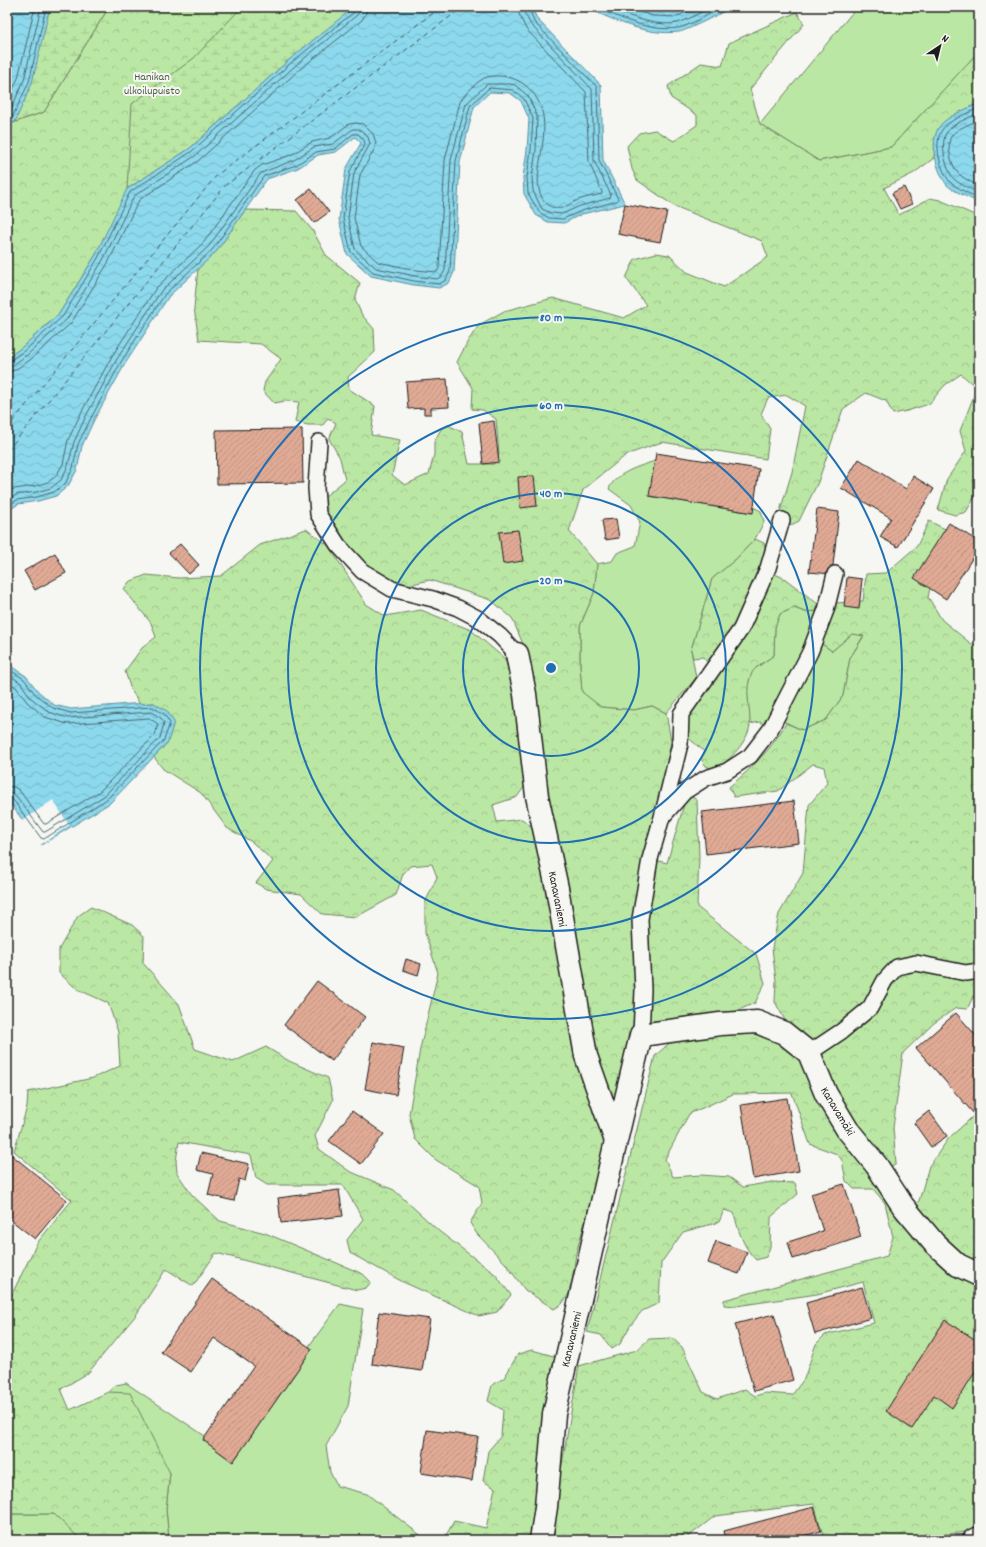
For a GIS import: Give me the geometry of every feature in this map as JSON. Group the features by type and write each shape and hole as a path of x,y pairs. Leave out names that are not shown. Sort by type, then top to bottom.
{"street":[{"name":"Kanavaniemi","path":"517,654 525,694 537,796 557,888 586,1056 616,1141"},
{"name":"Kanavamäki","path":"641,1035 720,1024 757,1022 784,1033 809,1053 826,1094 848,1129 877,1166 903,1206 934,1243 958,1265 979,1275"},
{"name":"Kanavaniemi","path":"541,1540 546,1507 554,1414 641,1035"},
{"path":"974,1540 979,1538"}],"lane":[{"path":"319,442 316,488 318,514 338,545 362,571 392,589 433,599 458,608 478,619 500,636 517,654"},
{"path":"641,1035 643,990 640,919 650,859 680,744 681,714 741,629 768,568 782,520"},
{"path":"662,817 684,792 706,778 728,772 750,756 770,730 810,652 826,610 835,574"},
{"path":"809,1053 842,1031 870,1008 885,980 898,967 916,963 966,973 979,971"}],"green space":[{"path":"7,7 109,7 44,112 7,125"},
{"name":"Hanikan ulkoilupuisto","path":"109,7 354,7 95,256 59,314 21,348 7,358 7,125 44,112"},
{"path":"242,7 403,7 290,59 189,149 127,189 132,104 194,58"},
{"path":"857,7 979,7 979,51 891,147 819,161 760,124"},
{"path":"797,12 804,24 750,89 760,124 819,161 891,147 979,51 979,103 954,115 935,139 934,158 914,173 884,188 899,215 930,198 940,200 979,217 979,490 966,512 955,515 938,510 947,479 966,451 960,431 977,388 961,374 945,385 929,404 907,411 893,414 886,401 866,393 843,409 818,482 799,521 791,525 780,511 792,472 805,406 787,395 768,398 761,414 770,429 766,459 662,442 626,455 583,490 569,531 597,564 594,593 580,626 580,667 582,692 601,707 634,710 652,706 666,713 671,741 658,817 647,858 667,863 685,801 692,797 697,800 699,857 697,907 756,954 765,983 755,1003 727,1015 633,1028 620,1102 612,1106 591,1039 569,921 540,742 531,663 512,618 491,600 430,580 403,586 385,580 364,567 322,512 324,497 345,480 340,458 329,439 336,423 328,418 323,425 308,425 295,422 299,402 286,401 274,403 263,391 265,382 281,359 261,344 199,340 194,308 198,268 216,252 245,210 296,211 313,231 326,255 360,283 355,300 362,315 374,329 375,352 348,377 349,389 375,406 371,435 400,440 392,475 405,485 429,474 434,455 434,442 441,429 448,425 462,432 469,464 494,464 499,454 496,419 483,410 472,409 473,388 457,362 468,341 479,325 504,311 553,298 624,318 646,305 626,278 635,259 656,253 669,255 687,272 724,287 768,257 762,241 674,206 637,180 632,169 627,146 639,133 655,130 674,141 697,125 697,115 671,98 668,86 701,63 722,66 729,43"},
{"path":"655,461 650,496 752,513 753,507 761,511 764,522 755,539 736,559 712,579 691,650 696,678 666,713 652,706 634,710 601,707 582,693 580,667 580,626 594,593 597,564 612,561 617,553 635,546 640,522 631,505 609,489 612,483 622,474"},
{"path":"929,521 951,532 935,566 928,597 942,620 970,643 979,647 979,994 972,999 967,1009 956,1008 934,1023 903,1053 893,1128 896,1163 885,1171 912,1207 919,1201 929,1166 949,1138 979,1111 979,1530 942,1535 929,1540 828,1540 823,1535 814,1504 715,1516 684,1540 549,1540 579,1366 637,1350 649,1339 672,1338 682,1347 703,1392 717,1399 745,1389 755,1396 765,1393 792,1395 804,1379 816,1344 825,1335 874,1323 863,1282 817,1294 736,1306 724,1305 724,1300 887,1256 893,1237 885,1203 873,1189 854,1189 846,1181 842,1160 837,1154 810,1144 792,1093 733,1094 689,1114 665,1159 673,1177 701,1175 729,1177 743,1187 772,1182 795,1183 798,1194 771,1217 770,1247 766,1257 756,1260 751,1255 739,1232 734,1213 724,1210 719,1222 683,1232 661,1263 659,1303 642,1311 630,1326 620,1344 612,1349 601,1335 587,1332 655,1056 675,1038 755,1031 778,1043 811,1068 801,1032 786,1022 775,1002 776,981 772,948 779,914 803,873 809,805 827,783 824,767 813,764 778,791 734,797 729,787 761,758 774,742 786,723 802,730 826,720 843,696 850,658 864,636 852,634 832,651 822,644 836,603 863,601 866,574 886,573 917,546"},
{"path":"306,529 328,545 366,604 385,616 421,610 471,630 505,659 518,699 530,779 517,797 493,805 497,822 522,819 537,831 609,1140 576,1253 571,1291 562,1304 554,1309 525,1290 506,1264 477,1234 470,1223 482,1203 479,1186 436,1160 415,1139 409,1114 420,1049 438,973 425,933 425,903 437,877 432,864 410,866 403,874 396,895 356,917 322,914 301,894 266,889 256,883 273,861 252,842 227,828 201,793 163,769 154,757 168,742 154,703 140,704 131,690 125,671 142,648 156,637 151,623 124,589 129,582 146,575 179,578 221,576 260,545"},
{"path":"755,539 764,543 770,572 784,578 818,604 816,611 805,612 794,608 780,614 775,627 774,655 754,670 748,685 750,722 747,736 732,756 715,770 706,766 701,759 705,752 686,736 687,718 717,674 703,657 693,658 691,650 712,579 736,559"},
{"path":"794,608 805,612 816,611 819,616 806,649 766,725 760,722 750,724 747,688 752,671 774,655 775,627 780,614"},
{"path":"852,634 864,635 850,658 843,696 826,720 802,730 781,720 817,647 822,644 832,651"},
{"path":"91,907 132,925 144,936 143,963 179,1004 195,1049 233,1062 266,1047 289,1061 328,1078 333,1100 315,1136 319,1149 349,1171 394,1190 440,1232 495,1274 511,1295 497,1312 479,1316 403,1282 350,1253 347,1240 363,1219 343,1185 267,1185 256,1178 251,1155 179,1142 176,1161 177,1173 192,1195 220,1221 265,1233 363,1274 371,1282 366,1288 357,1290 216,1253 193,1286 166,1269 136,1315 88,1373 61,1389 70,1410 108,1392 130,1393 170,1473 166,1509 169,1540 79,1540 78,1537 54,1514 7,1514 7,1315 11,1296 37,1243 72,1200 14,1151 27,1107 28,1092 93,1078 120,1066 118,1032 108,1003 77,989 59,973 59,949 78,916"},
{"path":"340,1304 363,1309 348,1406 326,1446 330,1472 337,1486 367,1494 424,1538 420,1540 169,1540 166,1509 170,1473 108,1392 116,1385 126,1383 205,1436 203,1440 233,1462 312,1349 309,1346"},
{"path":"532,1350 557,1357 534,1540 420,1540 424,1538 444,1539 454,1521 486,1528 495,1488 483,1481 488,1451 501,1436 503,1410 488,1401 492,1385 504,1378 518,1354"},
{"path":"7,1514 54,1514 79,1537 79,1540 7,1540"}],"water":[{"path":"7,7 50,7 32,83 15,122 7,125"},
{"path":"354,7 532,7 537,19 601,85 603,160 625,204 582,214 564,223 548,222 536,215 524,194 523,177 527,150 529,119 521,101 510,93 490,92 474,107 460,162 454,272 449,283 439,288 414,285 371,276 347,254 339,219 346,169 361,143 355,137 336,152 318,155 298,168 267,179 216,252 169,296 125,364 94,420 82,446 77,470 68,486 56,496 18,504 7,512 7,358 21,348 59,314 95,256 127,189 189,149 290,59"},
{"path":"585,7 731,7 683,31 666,33 654,32 630,26"},
{"path":"979,103 979,203 947,185 937,164 934,140 942,123 952,116"},
{"path":"7,661 9,665 26,676 38,691 54,705 71,709 154,703 167,711 174,722 168,742 110,803 41,845 7,799"}],"pier":[{"path":"53,800 69,825 39,846 22,821"}],"building":[{"path":"904,187 912,204 900,209 892,193"},
{"path":"311,189 329,212 314,223 297,200"},
{"path":"625,204 667,212 660,242 618,234"},
{"path":"447,379 449,407 431,408 431,414 424,414 424,408 408,409 406,382"},
{"path":"494,421 499,462 483,464 479,423"},
{"path":"302,429 303,483 217,484 216,430"},
{"path":"656,453 759,469 753,513 649,496"},
{"path":"859,459 906,489 913,476 934,489 898,547 880,537 891,518 841,488"},
{"path":"534,476 537,506 520,508 518,477"},
{"path":"817,509 839,512 832,574 809,572"},
{"path":"616,519 619,538 605,540 602,520"},
{"path":"949,523 979,542 979,548 946,599 914,578"},
{"path":"518,530 523,561 503,564 499,532"},
{"path":"180,544 199,565 189,574 169,553"},
{"path":"55,553 66,573 35,590 24,571"},
{"path":"847,577 862,579 859,609 844,607"},
{"path":"794,801 799,843 706,854 702,812"},
{"path":"406,959 421,964 418,975 403,970"},
{"path":"317,981 365,1017 332,1061 284,1025"},
{"path":"956,1013 979,1039 979,1110 974,1114 916,1048"},
{"path":"373,1042 404,1048 396,1095 365,1089"},
{"path":"787,1098 799,1171 753,1179 741,1105"},
{"path":"352,1111 384,1134 361,1164 329,1141"},
{"path":"929,1111 947,1136 931,1147 914,1123"},
{"path":"7,1151 67,1200 35,1239 7,1217"},
{"path":"201,1153 249,1164 245,1181 239,1179 234,1201 208,1195 213,1174 197,1170"},
{"path":"844,1184 861,1237 793,1259 788,1242 823,1231 811,1194"},
{"path":"339,1190 343,1216 281,1223 278,1198"},
{"path":"716,1241 747,1252 739,1274 708,1263"},
{"path":"212,1279 312,1349 233,1462 203,1440 254,1366 214,1338 191,1372 161,1352"},
{"path":"862,1287 871,1318 815,1334 806,1303"},
{"path":"379,1312 430,1319 422,1371 372,1364"},
{"path":"774,1314 793,1380 754,1391 735,1324"},
{"path":"945,1320 979,1342 979,1366 952,1408 934,1395 912,1429 886,1411"},
{"path":"427,1430 478,1437 472,1481 421,1473"},
{"path":"814,1507 821,1531 790,1540 726,1540 724,1531"}],"ferry route":[{"path":"7,428 217,175 441,7"},
{"path":"7,451 226,185 463,7"}]}
